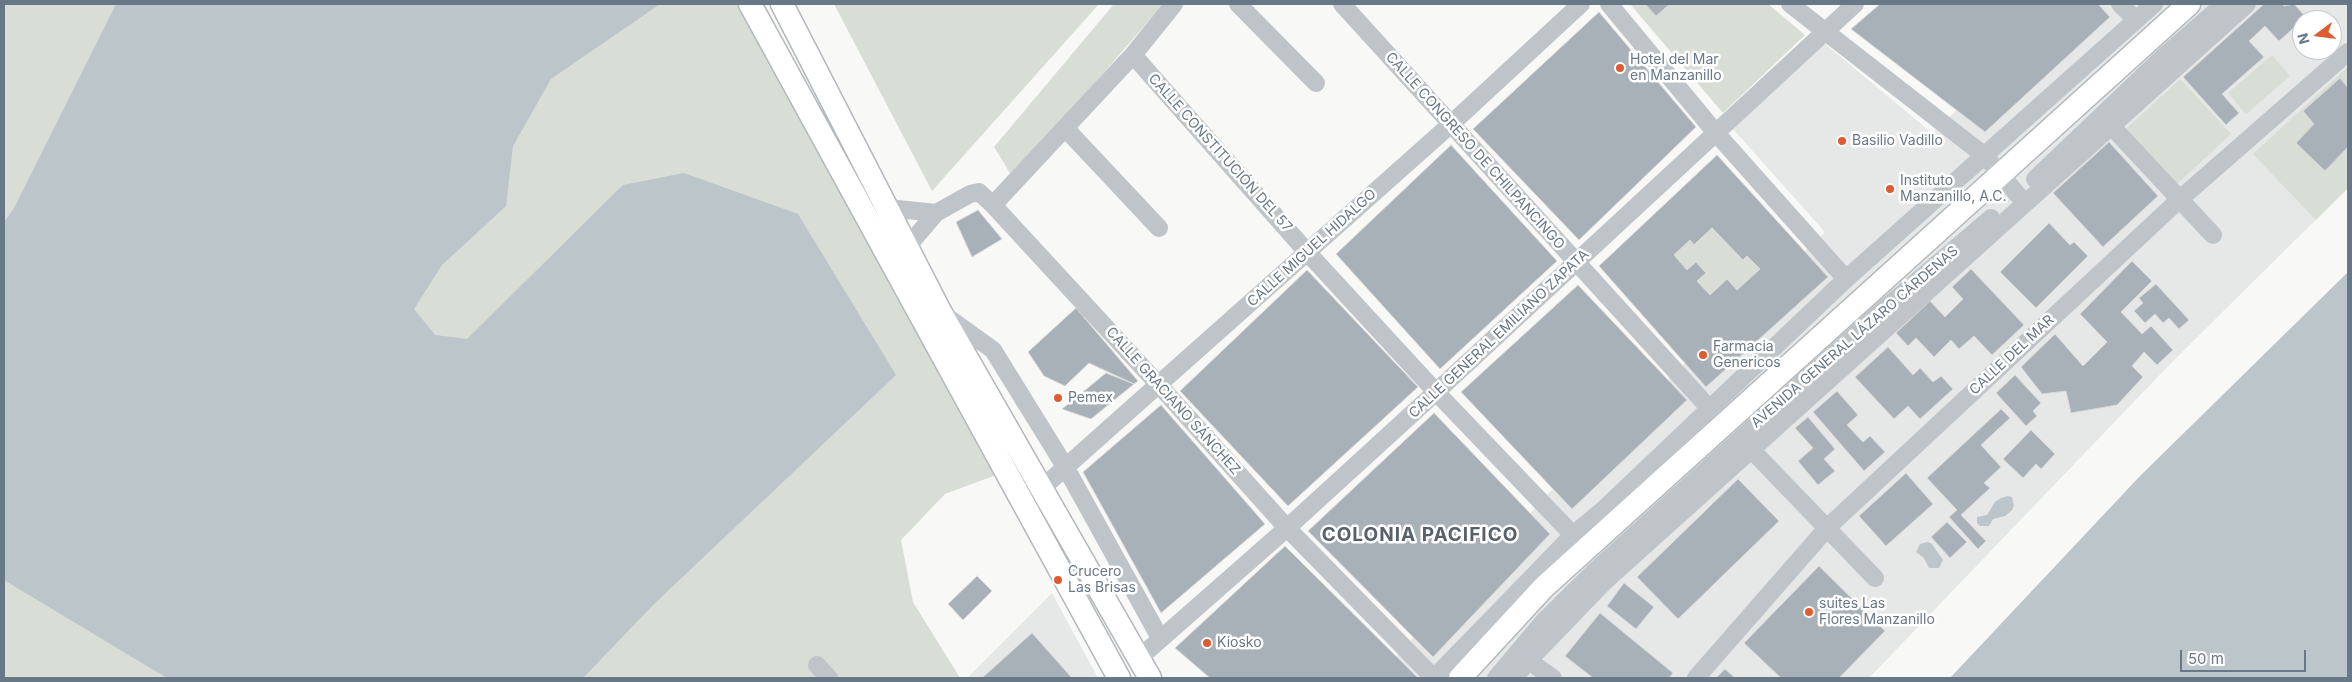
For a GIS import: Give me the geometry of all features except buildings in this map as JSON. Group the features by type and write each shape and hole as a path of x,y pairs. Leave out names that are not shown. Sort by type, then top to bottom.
{"main road":[{"path":"750,4 1119,678"},
{"path":"782,4 941,313 1150,678"},
{"name":"AVENIDA GENERAL LÁZARO CÁRDENAS","path":"1460,678 1471,669 1544,587 2189,4"}],"street":[{"path":"993,204 1066,129 1133,55 1174,4"},
{"path":"1238,4 1316,83"},
{"name":"CALLE CONGRESO DE CHILPANCINGO","path":"1342,4 1576,264 1710,409"},
{"name":"CALLE MIGUEL HIDALGO","path":"1042,489 1450,125 1581,4"},
{"path":"1609,4 1716,133 1846,279"},
{"path":"1790,4 1985,156 2018,195"},
{"name":"CALLE GENERAL EMILIANO ZAPATA","path":"1138,659 1287,528 1436,392 1855,4"},
{"path":"2120,4 2136,20"},
{"path":"1434,678 1573,535 1603,510 1846,279 2154,4"},
{"name":"AVENIDA GENERAL LÁZARO CÁRDENAS","path":"1496,678 1522,657 1544,621 1596,570 1745,443 1878,314 2106,121 2162,58 2224,4"},
{"path":"1875,578 1828,527 1745,443 2106,121 2247,4"},
{"name":"CALLE DEL MAR","path":"1696,678 1828,527 2180,199 2348,52"},
{"name":"CALLE CONSTITUCIÓN DEL 57","path":"1133,55 1308,252 1436,392 1573,535"},
{"path":"2106,121 2214,236"},
{"path":"1066,129 1159,228"},
{"name":"CALLE GRACIANO SÁNCHEZ","path":"936,213 970,194 979,192 993,204 1287,528 1434,678"},
{"path":"888,208 936,213"},
{"path":"907,247 936,213"},
{"path":"941,313 993,350 1066,468 1160,638"},
{"path":"1514,678 1522,657 1553,678"},
{"path":"817,665 829,678"}],"shaded area":[{"path":"4,4 739,4 996,475 945,494 901,540 913,602 960,678 4,678"},
{"path":"116,4 660,4 551,79 513,146 506,206 442,265 414,309 435,335 467,339 623,185 684,173 798,214 896,375 654,604 583,678 167,678 4,580 4,222 13,210"},
{"path":"834,4 1099,4 932,191"},
{"path":"1114,4 1163,4 1013,178 994,147"},
{"path":"1630,4 1768,4 1805,35 1723,113"},
{"path":"2073,4 2348,4 2348,188 2173,361 1869,678 1377,678 1427,622 1566,475 1825,232 1732,128 1824,43 1932,133"},
{"path":"2272,55 2290,76 2246,114 2228,93"},
{"path":"2348,67 2348,188 2316,220 2253,154"},
{"path":"2180,79 2231,134 2177,184 2126,129"},
{"path":"1712,228 1743,260 1747,256 1760,269 1737,290 1727,279 1710,295 1697,281 1706,273 1696,262 1687,270 1674,255 1690,240 1695,245"},
{"path":"2348,272 2348,678 1950,678 2140,476"},
{"path":"2008,496 2012,497 2014,505 2012,510 2005,516 1993,519 1989,526 1980,526 1977,523 1977,517 1987,515 1995,502"},
{"path":"1931,543 1943,560 1939,568 1929,568 1924,558 1916,552 1920,544"},
{"path":"1052,593 1098,678 967,678"}],"place":[{"name":"Hotel del Mar en Manzanillo","path":"1620,68"},
{"name":"Basilio Vadillo","path":"1842,141"},
{"name":"Instituto Manzanillo, A.C.","path":"1890,189"},
{"name":"Farmacia Genericos","path":"1703,355"},
{"name":"Pemex","path":"1058,398"},
{"name":"Crucero Las Brisas","path":"1058,580"},
{"name":"suites Las Flores Manzanillo","path":"1809,612"},
{"name":"Kiosko","path":"1207,643"}],"district":[{"name":"COLONIA PACIFICO","path":"1420,535"}]}
